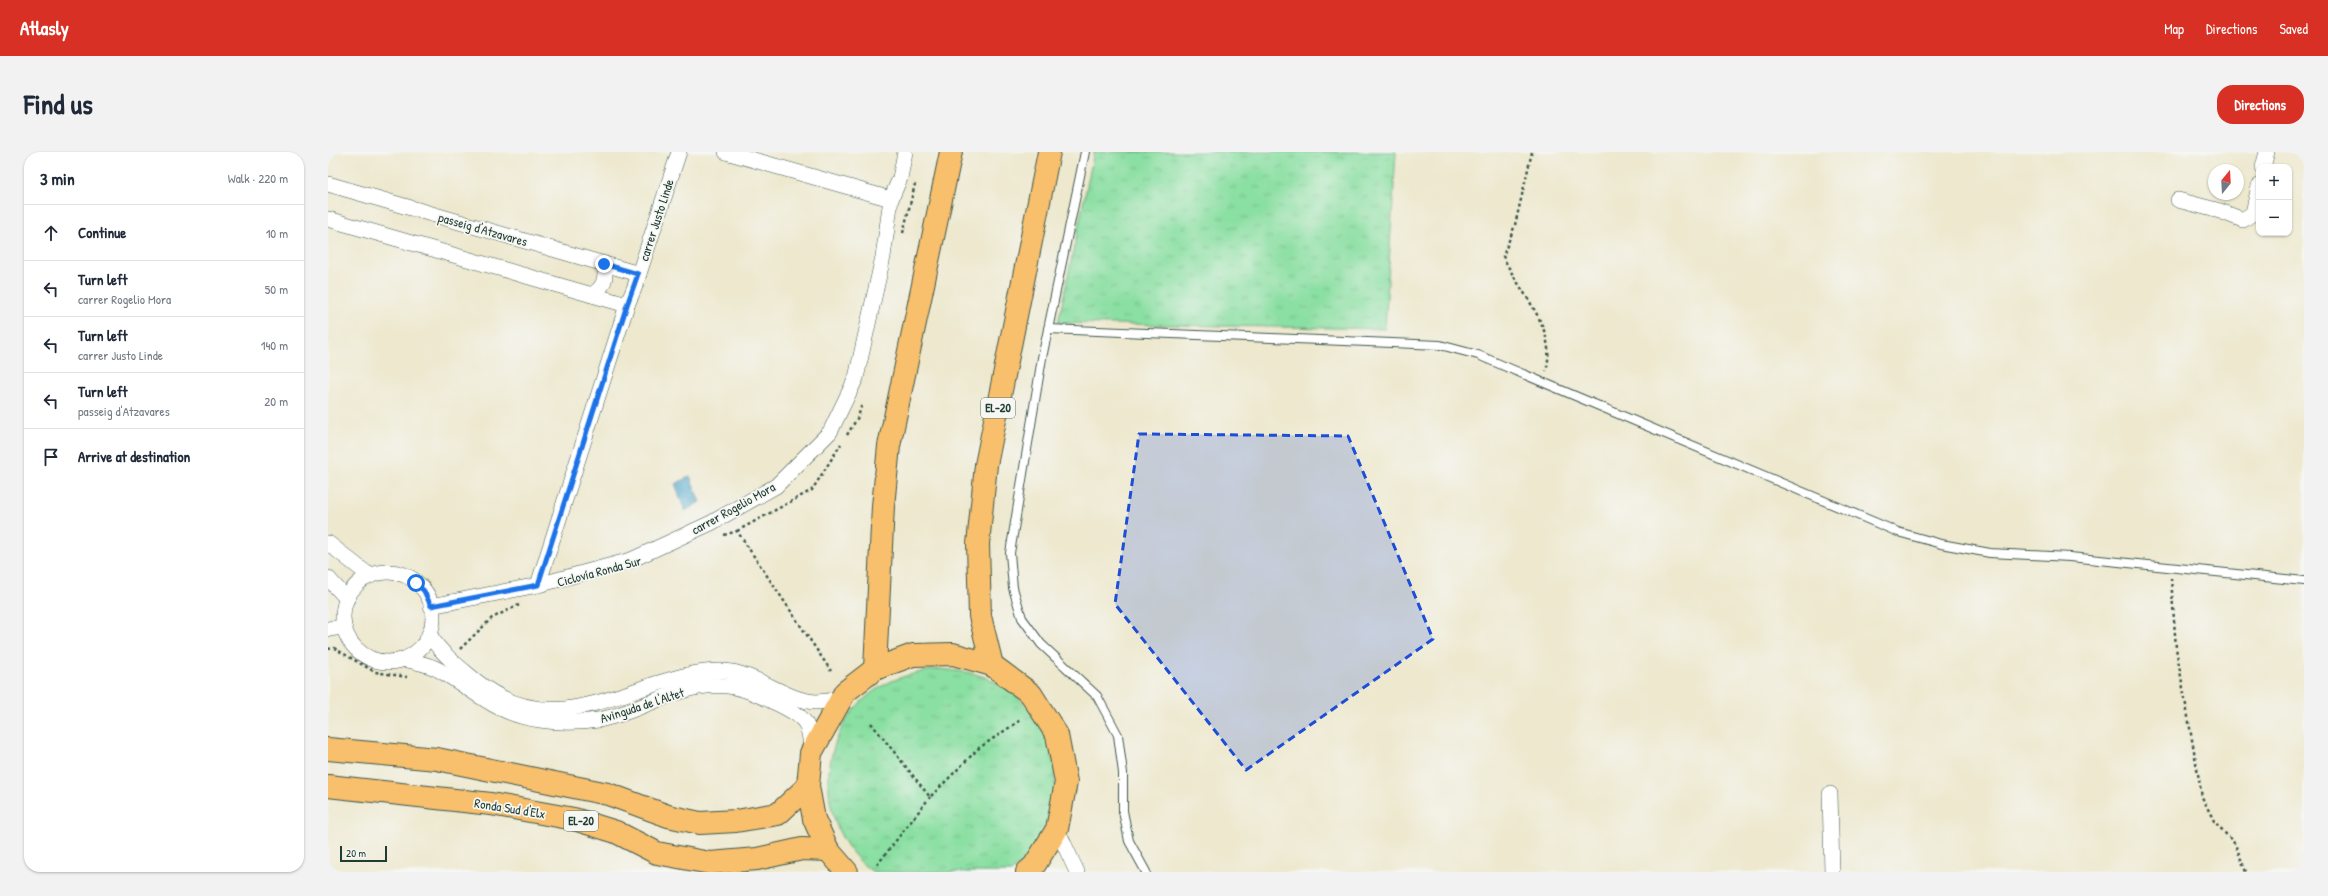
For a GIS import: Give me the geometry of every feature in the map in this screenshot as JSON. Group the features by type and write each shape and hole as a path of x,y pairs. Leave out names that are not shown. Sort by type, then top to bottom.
{"highway":[{"path":"875,669 883,506 889,446 951,152"},
{"name":"EL-20","path":"992,665 980,616 979,600 978,544 986,465 1049,152"},
{"path":"847,872 828,850 814,819 808,786 811,753 845,692 875,669 913,655 953,654 992,665 1031,694 1057,735 1066,782 1057,829 1034,866 1027,872"},
{"name":"EL-20","path":"328,750 437,759 608,794 668,816 700,823 736,821 778,814 808,786"},
{"name":"Ronda Sud d'Elx","path":"328,786 491,804 574,819 616,832 657,853 710,863 757,859 802,849 828,850"}],"street":[{"name":"carrer Justo Linde","path":"538,585 627,305 679,152"},
{"path":"726,152 891,199"},
{"name":"carrer Rogelio Mora","path":"431,606 538,585 631,560 711,523 776,486 830,432 856,378 882,257 891,199 900,178 905,152"},
{"path":"2264,164 2267,152"},
{"name":"passeig d'Atzavares","path":"328,184 638,274"},
{"path":"2178,200 2220,211 2243,220 2253,213 2256,200"},
{"path":"328,219 627,305"},
{"path":"592,295 600,290 605,280 604,264"},
{"path":"328,543 370,576"},
{"path":"393,573 407,577 424,591 431,606 432,618 430,634 420,648 404,659 391,662 368,658 354,647 344,627 343,614 347,599 356,586 370,576 393,573"},
{"path":"328,578 347,599"},
{"path":"328,630 344,627"},
{"name":"Avinguda de l'Altet","path":"430,634 437,647 483,687 501,698 528,707 547,710 580,708 688,673 725,671 747,676 792,695 816,702 840,699"},
{"name":"Avinguda de l'Altet","path":"404,659 438,670 490,705 513,715 568,723 599,720 670,694 701,686 736,688 752,692 803,718 810,730 811,753"},
{"path":"1830,794 1832,872"},
{"path":"1057,829 1077,872"}],"lane":[{"path":"1085,152 1048,329 1010,553 1012,588 1022,618 1041,644 1098,696 1118,735 1124,811 1129,841 1146,872"},
{"path":"1048,329 1440,345 1478,355 1905,534 1941,544 1990,553 2070,557 2304,581"}],"path":[{"path":"1532,152 1515,225 1503,256 1510,271 1540,320 1548,343 1549,359 1543,382"},
{"path":"719,536 737,531 831,671"},
{"path":"2170,567 2176,648 2202,797 2214,821 2235,844 2246,872"},
{"path":"448,658 455,654 492,618 523,604"},
{"path":"328,649 334,648 375,672 414,678"},
{"path":"877,865 930,797 979,748 1022,719"},
{"path":"871,723 930,797"}],"highlighted area":[{"path":"1139,434 1348,436 1433,639 1246,770 1115,604"}],"green space":[{"path":"1094,152 1396,152 1385,329 1058,323"},
{"path":"939,669 961,671 982,676 995,682 1020,699 1038,721 1049,746 1055,772 1054,800 1046,826 1032,851 1011,872 873,872 855,856 841,836 833,813 829,790 830,765 836,742 846,720 862,701 870,694 888,683 908,675"}],"water":[{"path":"690,476 700,502 685,511 675,484"}],"route":[{"path":"416,583 424,591 431,606 538,585 638,274 604,264"}]}
